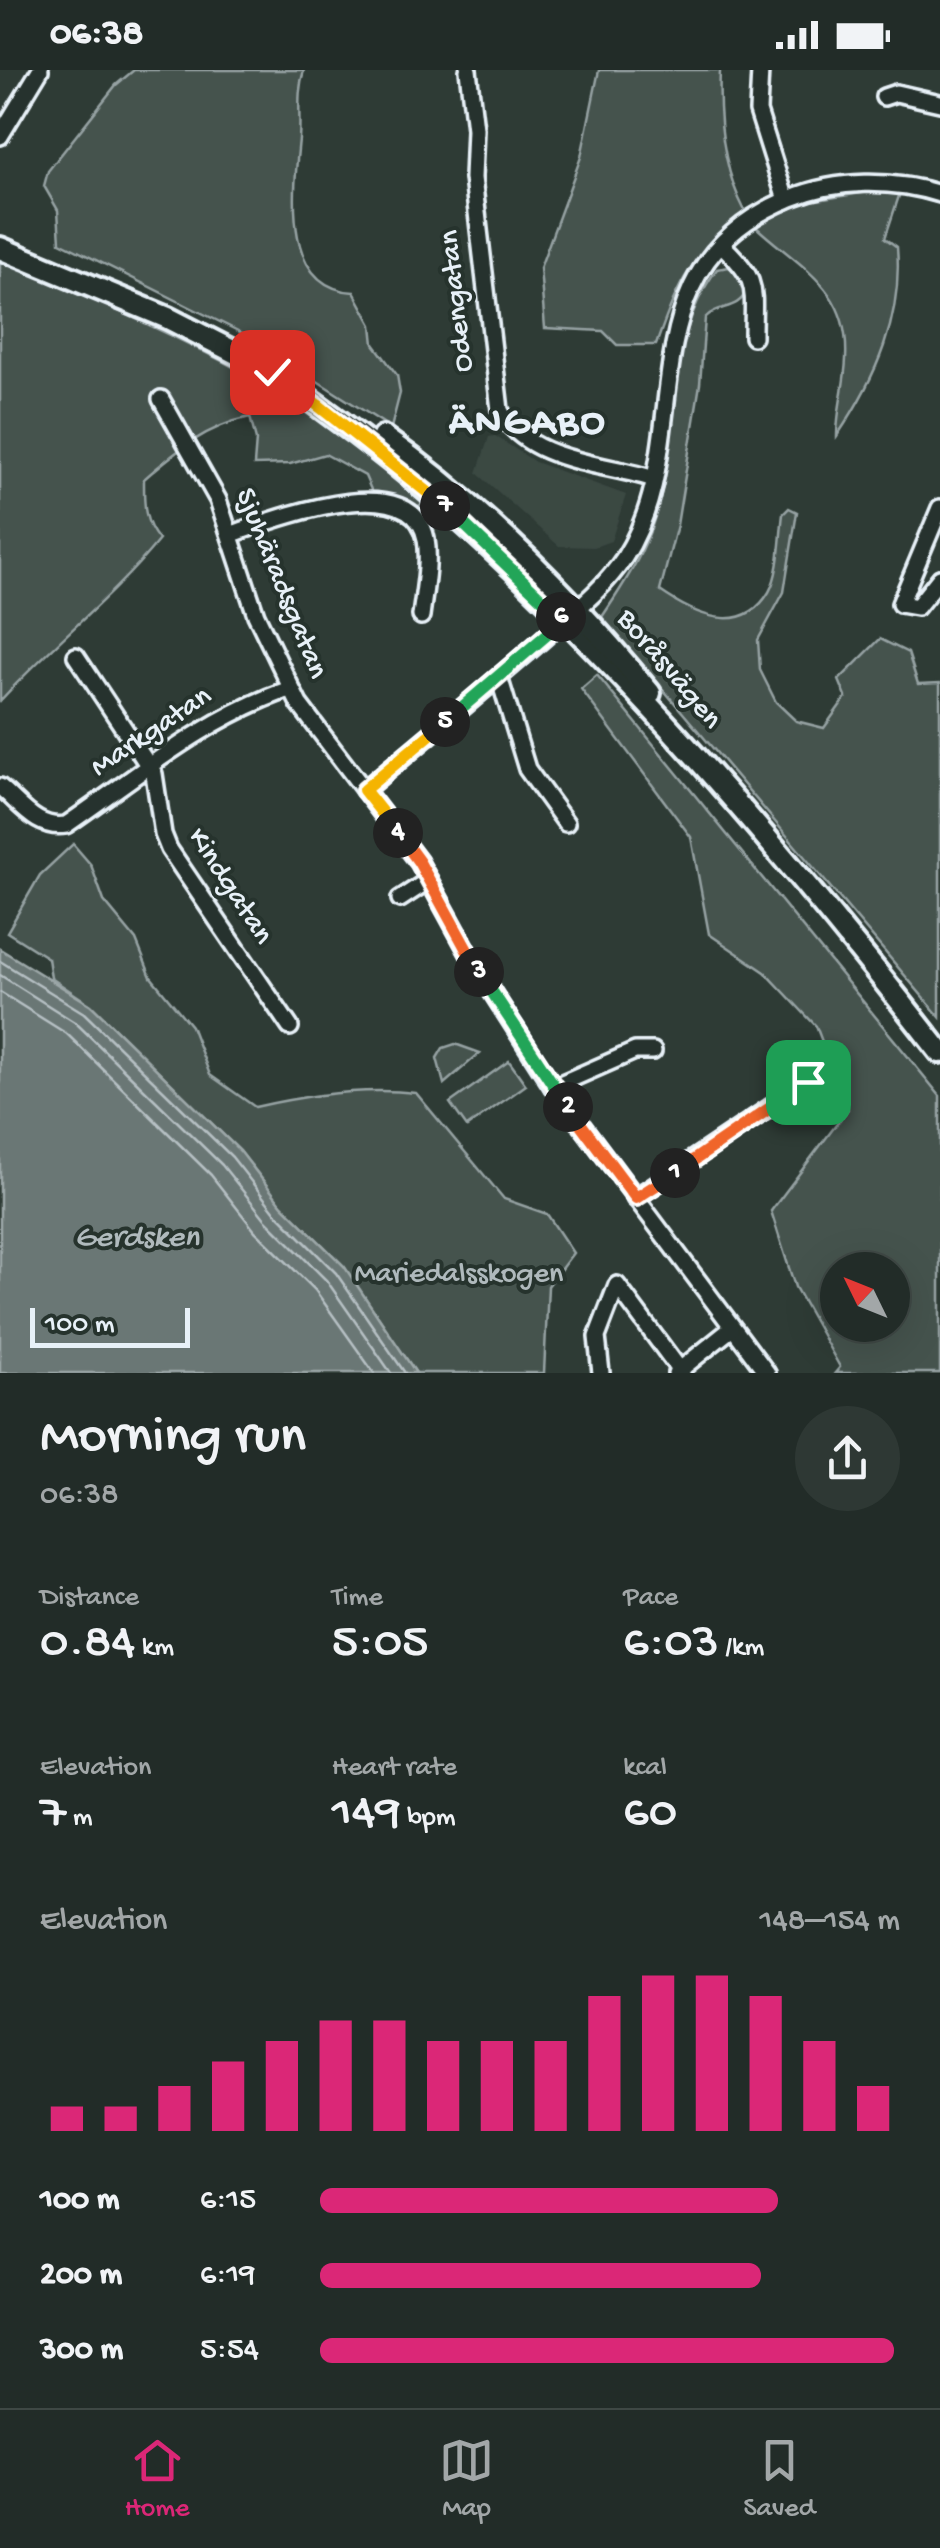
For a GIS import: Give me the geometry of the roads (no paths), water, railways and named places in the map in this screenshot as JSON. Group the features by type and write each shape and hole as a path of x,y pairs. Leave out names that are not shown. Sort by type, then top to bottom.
{"main road":[{"name":"Boråsvägen","path":"0,248 168,318 272,372 425,488 570,615 728,793 940,1052"}],"street":[{"path":"0,136 40,70"},
{"name":"Odengatan","path":"468,70 475,129 473,178 500,410 517,434 540,447 654,479"},
{"path":"760,70 758,111 786,200"},
{"path":"884,97 896,93 940,102"},
{"path":"364,790 499,677 612,575 636,538 654,479 670,350 678,317 698,276 723,246 755,218 786,200 833,186 866,182 940,194"},
{"path":"723,246 750,275 756,289 753,337"},
{"name":"Sjuhäradsgatan","path":"161,399 208,481 232,534 256,615 290,689 429,880 478,970 553,1087 766,1373"},
{"path":"232,534 344,503 373,501 400,507 412,516 426,538 421,616"},
{"path":"922,560 940,577 917,607 900,604 904,586 922,560 940,508"},
{"path":"76,656 150,766"},
{"path":"499,677 528,770 566,824"},
{"name":"Markgatan","path":"0,787 48,826 66,825 234,711 290,689"},
{"name":"Kindgatan","path":"150,766 169,849 290,1027"},
{"path":"400,899 429,880"},
{"path":"553,1087 635,1050 653,1051"},
{"path":"636,1198 808,1082"},
{"path":"601,1373 597,1337 617,1284 680,1372 732,1329"}],"water":[{"name":"Gerdsken","path":"0,949 91,1005 240,1151 282,1205 344,1266 416,1373 0,1373"}],"district":[{"name":"ÄNGABO","path":"528,424"}],"park label":[{"name":"Mariedalsskogen","path":"459,1275"}]}
